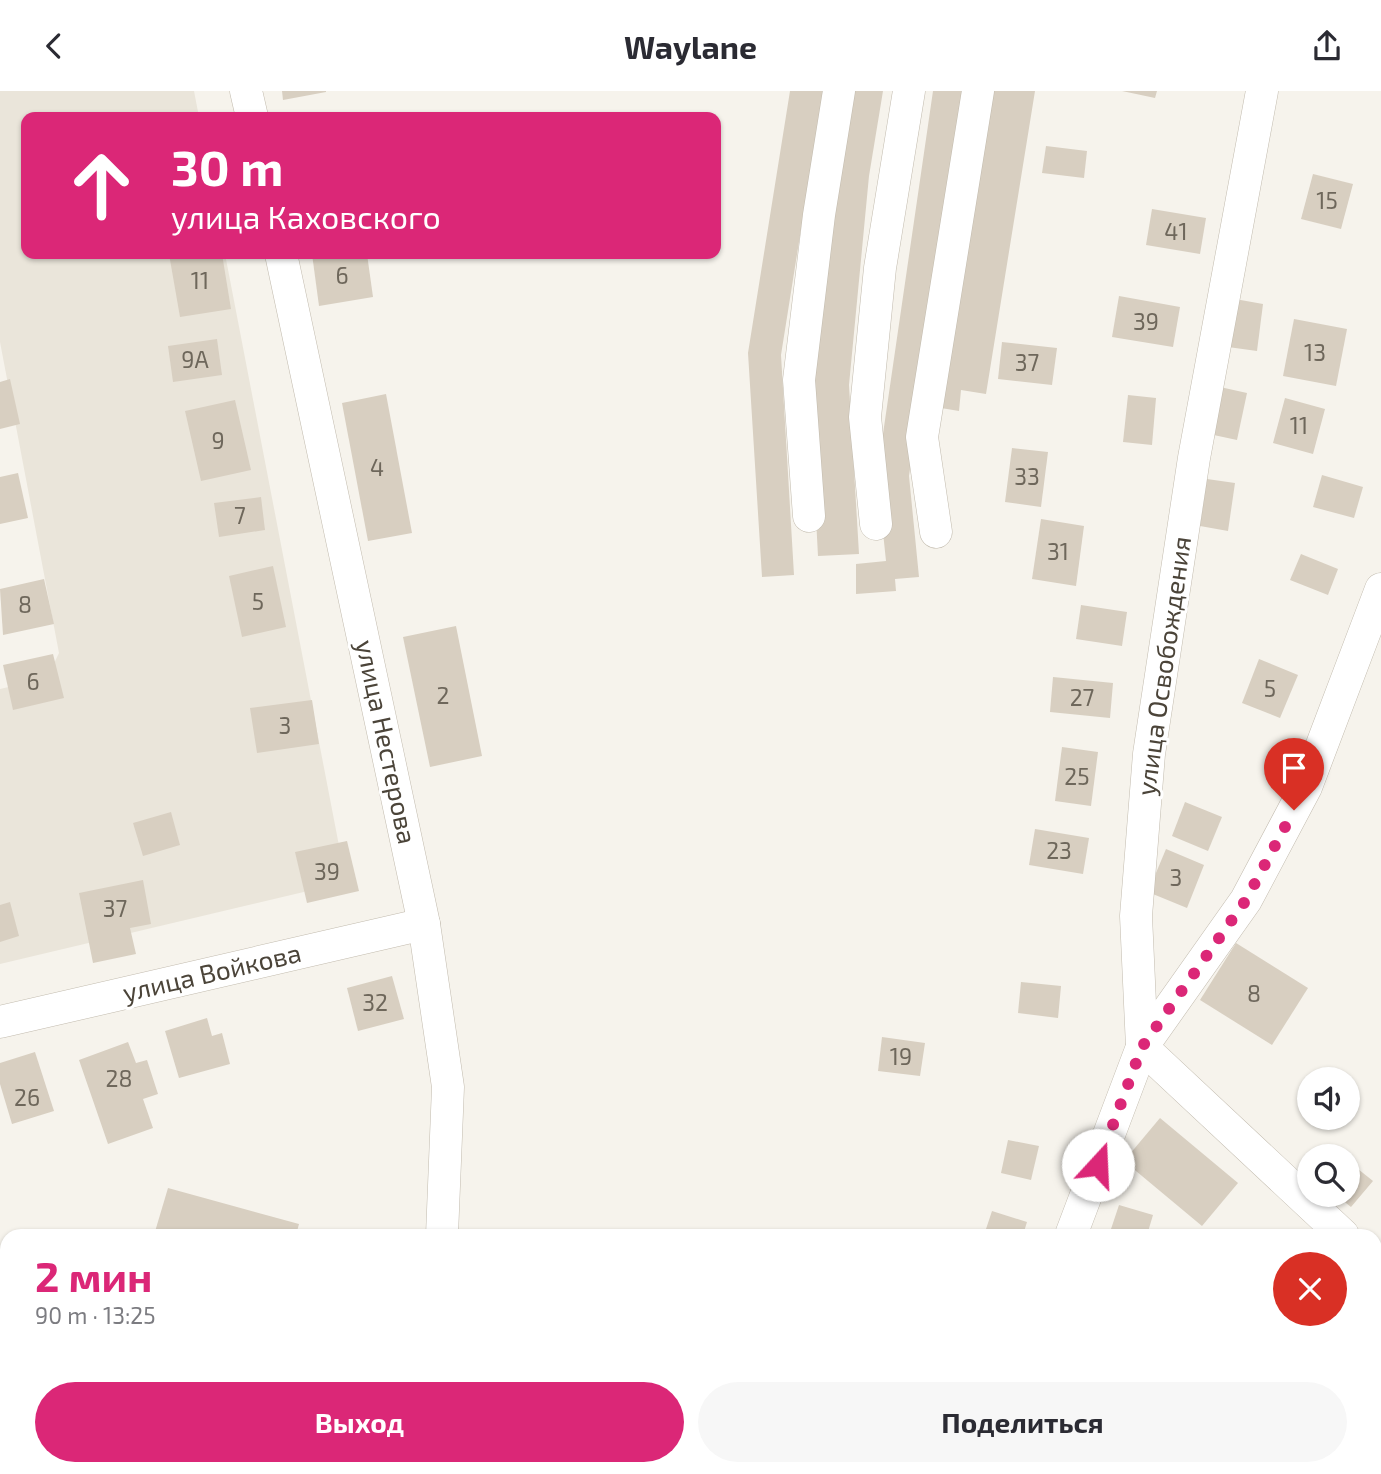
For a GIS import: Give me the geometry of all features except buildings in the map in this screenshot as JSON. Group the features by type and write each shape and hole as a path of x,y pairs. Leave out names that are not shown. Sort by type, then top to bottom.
{"street":[{"path":"246,91 251,112"},
{"path":"809,516 799,380 819,215 839,91"},
{"path":"876,524 865,417 880,268 909,91"},
{"path":"936,532 922,437 978,91"},
{"name":"улица Освобождения","path":"1073,1229 1142,1047 1136,916 1149,754 1194,458 1262,91"},
{"name":"улица Нестерова","path":"282,259 425,924 448,1087 442,1229"},
{"path":"1337,1229 1142,1047 1246,900 1306,787 1381,589"},
{"name":"улица Войкова","path":"0,1022 425,924"}],"shaded area":[{"path":"0,91 194,91 198,112 21,112 21,259 226,259 346,882 0,964 0,689 47,678 59,653 0,342"}],"route":[{"path":"1098,1165 1142,1047 1246,900 1294,810"}]}
